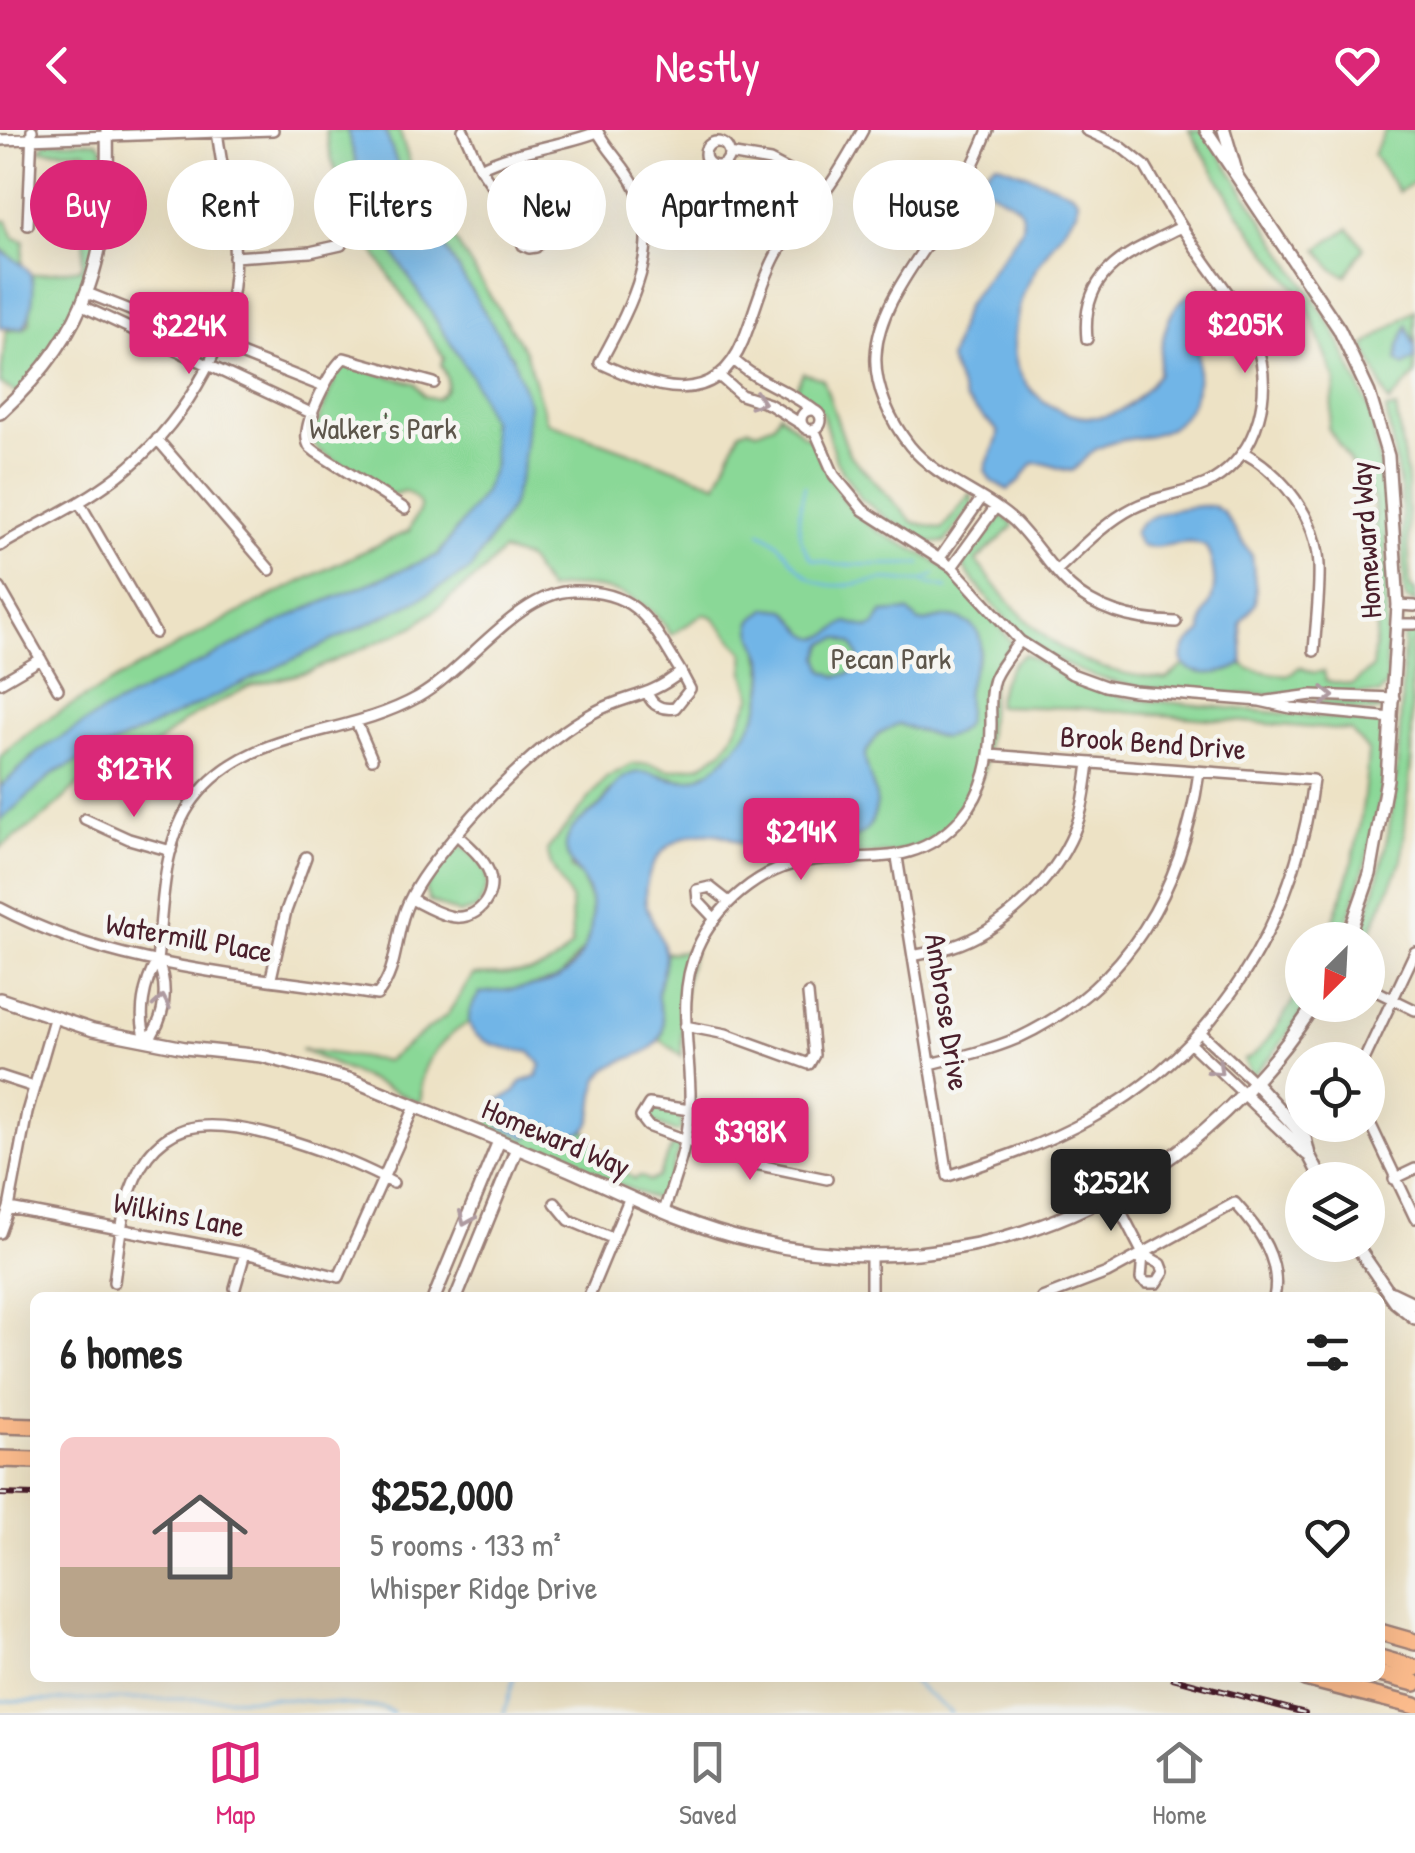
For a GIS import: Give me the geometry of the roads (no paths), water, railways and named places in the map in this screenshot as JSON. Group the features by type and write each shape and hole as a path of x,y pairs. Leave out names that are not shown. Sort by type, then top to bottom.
{"main road":[{"path":"0,1425 30,1426"},
{"path":"0,1459 30,1460"},
{"path":"1385,1633 1415,1642"},
{"path":"1385,1659 1415,1668"},
{"path":"1385,1675 1415,1683"},
{"path":"1321,1682 1415,1706"}],"street":[{"path":"0,140 32,134 273,130"},
{"path":"462,130 487,178"},
{"path":"833,178 862,130"},
{"path":"988,130 959,192 894,298 875,356 887,408 912,448 940,472 1015,522 1071,588 1120,614 1147,621 1176,622"},
{"path":"1056,571 1122,514 1213,480 1244,452 1258,424 1264,396 1264,373 1255,338 1145,166 1120,146 1086,130"},
{"name":"Homeward Way","path":"1206,130 1225,162 1236,170"},
{"name":"Homeward Way","path":"1224,130 1236,170 1339,329 1369,393 1383,436 1391,480 1398,605 1394,698 1378,844 1353,922"},
{"path":"0,546 119,475 157,439 185,403 207,364 232,290 234,257 217,131"},
{"path":"480,168 521,150 556,146 597,131 636,189 646,224 647,252 638,284 600,363 644,383 669,388 696,385 734,360 780,250"},
{"path":"0,413 55,355 84,300 102,236 107,133"},
{"path":"28,225 32,134"},
{"path":"729,154 764,160"},
{"path":"1087,339 1084,311 1112,266 1126,254 1181,226"},
{"path":"234,257 320,250"},
{"path":"84,300 217,343 324,387"},
{"path":"84,300 313,414"},
{"path":"405,508 308,446 306,435 324,387 344,358 434,383"},
{"path":"734,360 744,370 815,410 820,420 814,429"},
{"path":"718,374 741,395 770,404 806,429 814,429"},
{"path":"801,424 803,413 815,410"},
{"path":"814,429 834,475 850,497 870,516 952,567 1020,641 1052,664 1104,686 1134,692 1392,718"},
{"path":"157,439 270,570"},
{"path":"1244,452 1282,482 1313,535 1319,563 1314,651"},
{"path":"940,558 980,498"},
{"path":"79,502 155,633"},
{"path":"952,567 994,508"},
{"path":"963,523 976,533"},
{"path":"0,588 58,689"},
{"path":"157,961 166,980 158,1029 147,1041 141,1025 150,974 157,961 171,851 189,806 232,762 267,746 357,724 426,692 531,605 557,592 596,593 633,606 652,622 690,689 675,708 660,707 648,694"},
{"path":"1398,605 1415,606"},
{"path":"1398,624 1415,624"},
{"path":"664,1211 687,1140 690,1110 685,1026 692,963 715,919 729,902 770,874 807,861 897,856 928,844 962,816 984,780 990,755 994,681 1020,641"},
{"path":"0,682 41,659"},
{"path":"457,834 486,865 490,875 486,902 471,915 460,918 411,899 457,834 561,733 612,703 648,694 681,672"},
{"path":"1260,702 1312,695 1394,698"},
{"path":"357,724 372,759"},
{"name":"Brook Bend Drive","path":"990,755 1312,780 1304,836 1283,900 1251,964 1200,1032"},
{"path":"912,956 950,948 972,938 1025,900 1060,858 1074,832 1089,763"},
{"path":"930,1064 991,1048 1040,1026 1125,956 1170,887 1184,849 1199,772"},
{"path":"85,819 119,835 171,851"},
{"name":"Ambrose Drive","path":"897,856 948,1176 1031,1147 1091,1119 1125,1098 1190,1043"},
{"path":"271,978 286,911 306,858"},
{"path":"715,919 698,902 697,890 710,887 729,902"},
{"name":"Watermill Place","path":"0,908 75,942 157,961 376,995 386,984 411,899"},
{"path":"1373,1042 1415,952"},
{"path":"685,1026 726,1034 809,1064 814,1055 808,994"},
{"path":"1385,996 1415,1010"},
{"name":"Homeward Way","path":"0,999 54,1019 147,1041 301,1064 352,1080 710,1230 765,1244 871,1255 931,1251 997,1238 1113,1196 1195,1140 1245,1095 1301,1022"},
{"path":"0,1233 54,1019"},
{"path":"1309,1156 1190,1043 1200,1032 1255,1083 1305,1138 1312,1162"},
{"path":"0,1076 34,1087"},
{"path":"690,1110 648,1104 641,1117 648,1126 745,1162 827,1179"},
{"path":"114,1282 135,1178 150,1154 167,1138 195,1127 236,1129 282,1138 388,1180 415,1107"},
{"path":"436,1292 499,1141"},
{"path":"1378,1142 1415,1218"},
{"path":"458,1292 517,1148"},
{"path":"1394,1179 1415,1169"},
{"name":"Wilkins Lane","path":"9,1208 246,1253 339,1277 388,1180"},
{"path":"1113,1196 1143,1254"},
{"path":"590,1292 630,1197"},
{"path":"555,1203 569,1220 612,1238"},
{"path":"1057,1292 1143,1254 1235,1203 1269,1251 1276,1272 1274,1292"},
{"path":"235,1288 246,1253"},
{"path":"871,1255 871,1292"},
{"path":"1368,1262 1395,1302 1415,1318"},
{"path":"1388,1291 1415,1304"}],"water":[{"path":"347,130 385,130 396,160 355,160"},
{"path":"995,164 1072,192 1078,199 1077,211 1029,281 1016,326 1017,365 1023,379 1045,402 1059,410 1089,417 1119,411 1158,374 1164,333 1176,307 1185,298 1211,291 1226,310 1224,323 1199,343 1196,391 1186,413 1175,424 1149,436 1108,444 1092,452 1072,471 1032,464 1008,490 991,481 985,471 998,431 965,400 949,360 965,307 1021,230 1023,220 1017,206 995,193"},
{"path":"0,249 31,276 33,299 23,328 0,328"},
{"path":"392,250 446,250 513,358 529,404 522,470 511,507 470,570 414,602 54,773 0,821 0,787 39,751 106,710 302,611 438,555 484,492 494,464 490,420 472,377"},
{"path":"1407,326 1415,358 1404,366 1397,361"},
{"path":"1213,506 1223,512 1252,556 1255,604 1241,623 1243,663 1225,672 1192,670 1182,658 1186,646 1202,631 1212,598 1214,572 1206,547 1189,543 1149,547 1140,545 1134,533 1154,516"},
{"path":"767,608 786,610 807,633 818,638 847,622 869,628 882,613 908,611 919,622 951,617 970,624 978,632 980,650 969,680 964,726 942,738 898,724 878,734 865,754 876,798 875,812 870,825 856,837 812,837 770,853 716,834 692,835 670,846 654,863 645,899 665,955 658,993 661,1036 649,1049 600,1077 586,1130 567,1133 546,1125 536,1134 530,1132 528,1138 499,1126 502,1120 496,1118 494,1102 514,1093 521,1082 537,1076 541,1065 530,1052 480,1038 469,1021 471,1008 480,993 554,980 565,974 582,953 592,913 587,888 567,853 568,837 576,824 602,804 628,775 640,772 692,779 718,765 741,740 757,713 764,682 764,663 752,621","holes":["839,638 853,644 859,658 853,672 838,677 824,671 819,657 825,643"]}],"waterway":[{"path":"805,485 800,533 812,559 837,565 921,564"},
{"path":"760,532 775,541 805,574 828,585 882,580 916,582 935,574"},
{"path":"924,583 947,588"},
{"path":"504,1713 513,1682"},
{"path":"913,1682 951,1713"},
{"path":"0,1701 274,1698 382,1708 393,1713"}],"railway":[{"path":"0,1494 30,1495"},
{"path":"1188,1682 1305,1713"}],"park label":[{"name":"Walker's Park","path":"383,429"},
{"name":"Pecan Park","path":"891,659"}]}
